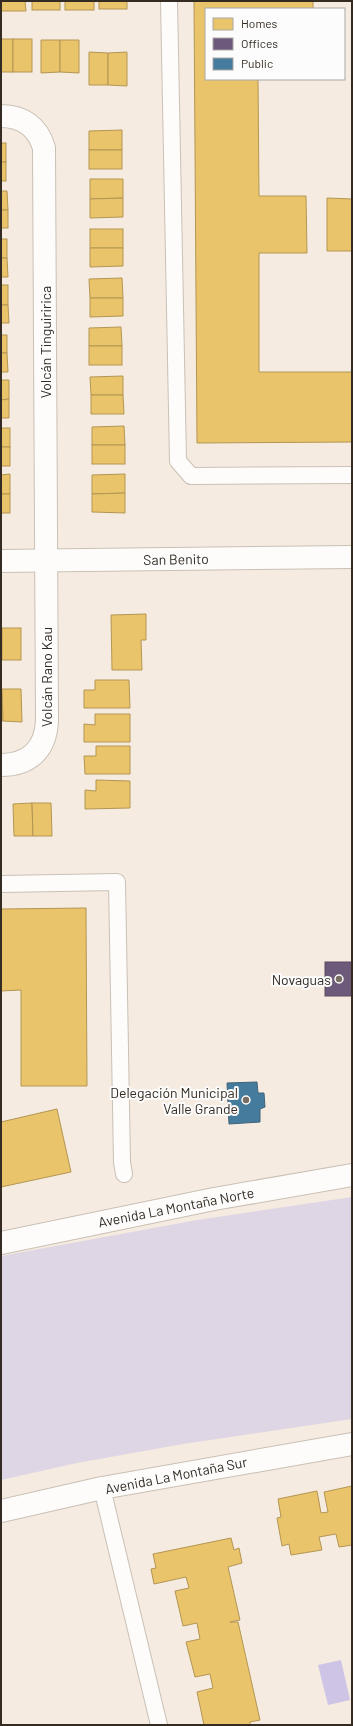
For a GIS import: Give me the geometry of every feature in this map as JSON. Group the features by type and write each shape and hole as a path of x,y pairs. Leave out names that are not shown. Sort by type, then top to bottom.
{"street":[{"name":"Volcán Tinguiririca","path":"1,116 17,118 32,127 41,139 44,148 46,560"},
{"name":"San Benito","path":"1,561 352,557"},
{"name":"Volcán Rano Kau","path":"1,765 19,763 28,759 37,751 43,742 46,731 46,560"},
{"name":"Avenida La Montaña Norte","path":"1,1243 206,1200 352,1175"},
{"name":"Avenida La Montaña Sur","path":"1,1511 102,1488 352,1444"}],"lane":[{"path":"169,1 178,461 191,476 352,475"},
{"path":"1,884 117,882 122,1154 124,1174"},
{"path":"102,1488 159,1725"}],"shaded area":[{"path":"352,1197 352,1419 183,1444 77,1463 1,1480 1,1256 197,1220"},
{"path":"341,1660 350,1700 328,1705 318,1665"}],"building: Homes":[{"path":"1,1 25,1 26,11 1,11"},
{"path":"32,1 60,1 60,10 32,10"},
{"path":"65,1 94,1 94,10 65,10"},
{"path":"99,1 127,1 127,9 99,9"},
{"path":"194,1 313,1 313,8 205,8 205,80 258,80 259,196 306,196 307,253 259,253 259,372 352,372 352,442 197,443"},
{"path":"1,39 13,39 13,72 1,72"},
{"path":"13,39 32,39 32,72 13,72"},
{"path":"41,40 60,40 60,72 41,73"},
{"path":"60,40 79,40 79,73 60,72"},
{"path":"89,52 108,53 108,85 89,85"},
{"path":"127,52 127,86 108,85 108,53"},
{"path":"122,130 122,150 89,150 89,131"},
{"path":"1,143 6,143 6,162 1,162"},
{"path":"89,150 122,150 122,169 89,169"},
{"path":"1,162 6,162 6,181 1,181"},
{"path":"90,179 123,179 123,198 90,199"},
{"path":"1,191 7,191 8,210 1,210"},
{"path":"123,198 123,217 90,218 90,199"},
{"path":"327,198 352,199 352,251 327,251"},
{"path":"1,210 8,210 8,228 1,228"},
{"path":"90,229 123,229 123,248 90,248"},
{"path":"1,239 7,239 7,258 1,258"},
{"path":"90,248 123,248 123,266 90,267"},
{"path":"1,258 7,258 8,277 1,277"},
{"path":"122,278 123,298 90,298 89,279"},
{"path":"1,285 8,285 8,305 1,305"},
{"path":"90,298 123,298 123,316 90,317"},
{"path":"1,305 8,305 9,323 1,323"},
{"path":"121,327 122,346 89,346 89,328"},
{"path":"1,335 7,335 7,353 1,353"},
{"path":"89,346 122,346 122,365 89,365"},
{"path":"1,353 7,353 8,372 1,372"},
{"path":"123,376 123,395 91,395 90,377"},
{"path":"1,380 9,380 9,399 1,400"},
{"path":"91,395 123,395 124,414 91,414"},
{"path":"9,399 9,418 1,418 1,400"},
{"path":"124,426 125,445 92,445 92,427"},
{"path":"1,428 10,428 10,447 1,447"},
{"path":"92,445 125,445 125,464 92,464"},
{"path":"1,447 10,447 10,466 1,466"},
{"path":"10,474 10,494 1,494 1,475"},
{"path":"125,474 125,493 92,494 92,475"},
{"path":"125,493 125,513 92,512 92,494"},
{"path":"1,494 10,494 10,513 1,513"},
{"path":"146,614 146,640 141,640 142,670 112,670 111,615"},
{"path":"2,628 21,628 21,660 2,660"},
{"path":"95,680 129,680 130,708 84,708 84,690 95,690"},
{"path":"2,689 3,721 1,721"},
{"path":"2,689 21,689 22,722 3,721"},
{"path":"95,714 130,714 130,742 84,742 84,724 95,725"},
{"path":"96,746 130,746 130,774 85,774 84,756 96,756"},
{"path":"96,780 130,781 130,808 85,809 85,790 96,791"},
{"path":"32,803 33,836 14,836 13,804"},
{"path":"32,803 51,803 52,836 33,836"},
{"path":"86,908 87,1086 21,1086 21,990 1,991 1,909"},
{"path":"57,1109 71,1172 1,1187 1,1122"},
{"path":"352,1486 352,1545 339,1547 336,1534 319,1537 322,1550 291,1555 289,1544 282,1546 277,1518 281,1517 278,1499 317,1491 321,1513 328,1512 324,1492"},
{"path":"231,1538 234,1550 239,1548 242,1563 228,1567 240,1620 230,1622 238,1622 260,1720 250,1722 250,1725 204,1725 197,1692 213,1688 210,1674 195,1677 186,1642 200,1639 197,1623 183,1626 175,1591 189,1588 186,1577 154,1584 151,1569 156,1568 153,1554"}],"building: Offices":[{"name":"Novaguas","path":"325,962 352,962 352,996 325,996"}],"building: Public":[{"name":"Delegación Municipal Valle Grande","path":"257,1082 258,1093 264,1093 265,1107 260,1109 260,1122 229,1124 227,1083"}],"place":[{"name":"Novaguas","path":"339,979"},
{"name":"Delegación Municipal Valle Grande","path":"246,1100"}]}
